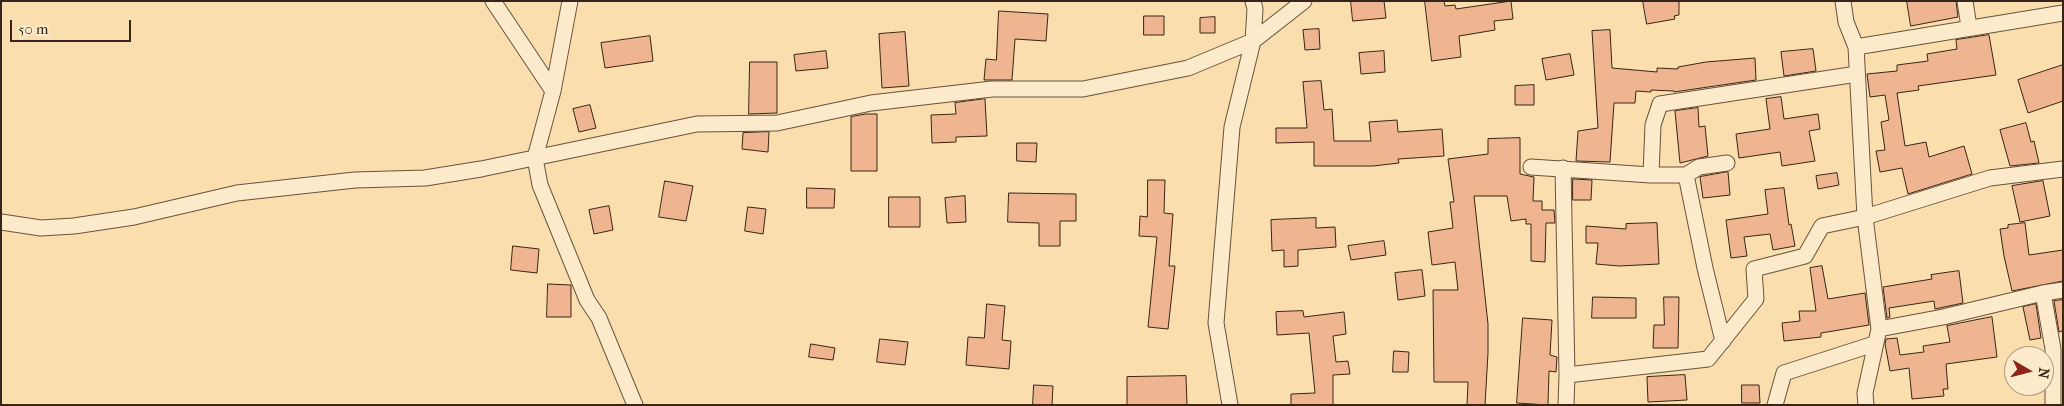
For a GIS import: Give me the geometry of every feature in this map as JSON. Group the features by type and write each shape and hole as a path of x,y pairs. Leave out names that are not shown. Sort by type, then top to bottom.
{"street":[{"path":"493,1 552,91"},
{"path":"570,1 552,91 535,158 540,185 586,300 599,318 634,405"},
{"path":"1230,405 1216,323 1232,127 1253,41 1255,9 1253,1"},
{"path":"1,222 40,228 74,226 134,217 237,193 355,180 425,178 535,158 697,124 777,123 871,103 992,89 1083,89 1188,68 1253,41 1304,1"},
{"path":"1843,1 1846,22 1856,47 1865,217 1878,329 1874,344 1875,353 1865,393 1866,405"},
{"path":"1965,1 1969,27"},
{"path":"1856,47 2063,12"},
{"path":"1652,175 1653,124 1660,104 1857,74"},
{"path":"1530,167 1652,175 1686,175 1699,167 1727,163"},
{"path":"1563,168 1566,405"},
{"path":"1567,375 1708,359 1756,299 1754,269 1805,256 1822,226 1865,217 1990,178 2063,169"},
{"path":"1686,175 1705,268 1723,341"},
{"path":"1878,329 2063,290"},
{"path":"2043,293 2053,349 2053,405"},
{"path":"1775,405 1784,373 1874,344"}],"building":[{"path":"1351,1 1384,1 1386,18 1353,21"},
{"path":"1425,1 1444,1 1445,6 1455,5 1456,9 1511,1 1513,19 1494,21 1495,30 1459,36 1461,57 1432,61"},
{"path":"1643,1 1679,1 1679,15 1674,16 1675,19 1647,24"},
{"path":"1907,1 1956,1 1958,17 1911,26"},
{"path":"999,11 1048,14 1046,41 1015,39 1012,80 984,80 986,59 996,60"},
{"path":"1144,16 1164,16 1164,35 1144,35"},
{"path":"1215,17 1215,33 1200,33 1200,18"},
{"path":"1319,29 1320,49 1305,50 1303,30"},
{"path":"1610,30 1612,68 1657,72 1657,68 1678,69 1678,67 1706,62 1755,58 1756,80 1674,92 1636,91 1635,103 1614,103 1610,162 1576,161 1578,131 1598,128 1592,31"},
{"path":"905,32 909,86 882,88 879,34"},
{"path":"1989,35 1996,75 1918,86 1919,90 1897,93 1905,146 1926,142 1929,157 1964,146 1972,174 1908,194 1902,168 1880,172 1876,151 1885,150 1881,122 1889,120 1885,95 1870,97 1867,74 1897,71 1897,65 1928,61 1927,54 1957,49 1956,40"},
{"path":"650,36 653,61 605,68 601,43"},
{"path":"1813,49 1816,71 1784,76 1781,52"},
{"path":"826,51 828,68 796,71 794,55"},
{"path":"1384,51 1385,72 1361,74 1359,53"},
{"path":"1570,54 1574,75 1546,80 1542,59"},
{"path":"750,62 777,62 777,113 749,114"},
{"path":"2063,65 2063,101 2028,113 2018,80"},
{"path":"1321,81 1324,110 1332,109 1334,141 1371,141 1369,122 1397,120 1398,132 1442,129 1444,156 1398,159 1399,163 1373,166 1314,166 1314,142 1276,143 1276,128 1307,128 1303,82"},
{"path":"1534,85 1534,105 1515,105 1515,86"},
{"path":"1781,97 1784,119 1818,114 1820,129 1809,131 1815,161 1782,166 1780,152 1739,158 1736,134 1770,129 1766,99"},
{"path":"985,99 987,136 956,137 956,142 932,143 931,115 956,114 955,103"},
{"path":"590,105 596,128 579,132 573,109"},
{"path":"1698,108 1699,127 1705,126 1708,156 1680,163 1675,111"},
{"path":"877,114 877,171 851,171 851,117"},
{"path":"2026,123 2031,142 2034,141 2039,163 2010,166 2000,130"},
{"path":"769,132 768,152 742,149 743,133"},
{"path":"1520,138 1520,174 1534,177 1533,201 1542,201 1542,210 1554,210 1555,223 1546,223 1545,262 1531,261 1531,224 1526,224 1526,219 1511,221 1507,196 1474,196 1488,324 1488,353 1485,405 1467,405 1468,382 1434,382 1433,290 1458,290 1455,262 1432,265 1428,232 1453,228 1450,202 1454,202 1448,159 1488,154 1488,139"},
{"path":"1017,143 1037,143 1036,162 1017,161"},
{"path":"1728,172 1730,195 1703,198 1700,177"},
{"path":"1837,173 1839,185 1818,189 1816,176"},
{"path":"1573,179 1592,180 1591,200 1573,200"},
{"path":"1148,180 1165,180 1164,213 1173,214 1169,266 1175,266 1168,329 1148,327 1157,237 1139,236 1140,216 1147,217"},
{"path":"665,181 693,186 686,221 659,217"},
{"path":"2043,181 2050,216 2020,222 2012,186"},
{"path":"807,188 835,189 834,208 807,208"},
{"path":"1784,188 1789,225 1791,224 1795,246 1773,250 1770,234 1744,237 1747,256 1731,258 1726,220 1768,214 1765,190"},
{"path":"1009,193 1076,194 1076,221 1060,221 1060,246 1039,246 1039,223 1008,222"},
{"path":"965,196 966,222 947,223 945,198"},
{"path":"889,197 920,197 920,227 889,227"},
{"path":"609,206 613,230 594,234 589,210"},
{"path":"748,207 766,209 763,234 745,231"},
{"path":"1316,218 1316,228 1335,227 1336,247 1298,250 1298,266 1284,267 1284,250 1272,251 1271,220"},
{"path":"1657,223 1659,264 1619,266 1596,264 1598,243 1586,243 1586,226 1626,229 1626,224"},
{"path":"2025,223 2029,255 2063,250 2063,281 2012,291 2000,229 2008,228 2008,225"},
{"path":"1384,241 1386,255 1351,260 1348,246"},
{"path":"513,246 539,249 537,273 511,270"},
{"path":"1822,266 1828,299 1865,293 1869,325 1821,333 1821,337 1784,341 1782,323 1800,321 1799,311 1816,311 1810,268"},
{"path":"1422,270 1425,296 1398,300 1395,273"},
{"path":"1959,271 1963,303 1935,309 1934,301 1889,308 1890,317 1887,318 1883,287 1932,279 1931,275"},
{"path":"548,284 571,285 571,317 547,317"},
{"path":"1593,297 1636,298 1636,318 1592,318"},
{"path":"1664,297 1679,297 1678,348 1653,348 1654,325 1664,325"},
{"path":"2063,300 2063,331 2059,332 2054,301"},
{"path":"987,304 1005,306 1002,340 1011,341 1009,369 966,365 968,337 984,338"},
{"path":"2036,304 2041,338 2030,340 2023,307"},
{"path":"1303,311 1304,317 1344,312 1346,334 1333,336 1336,362 1348,361 1350,374 1333,375 1333,405 1291,405 1291,394 1315,393 1309,333 1277,335 1276,312"},
{"path":"1992,317 1997,357 1946,364 1948,389 1943,389 1944,396 1912,399 1909,368 1890,371 1885,344 1886,339 1897,338 1900,355 1924,352 1923,346 1950,342 1947,326"},
{"path":"1523,318 1552,320 1550,355 1557,357 1556,372 1549,371 1548,405 1517,403"},
{"path":"880,339 908,342 905,365 877,362"},
{"path":"811,344 835,348 833,360 809,357"},
{"path":"1394,351 1409,352 1408,372 1393,372"},
{"path":"1685,375 1687,400 1648,402 1647,377"},
{"path":"1186,376 1187,405 1127,405 1127,377"},
{"path":"1034,385 1053,386 1052,405 1033,405"},
{"path":"1742,385 1759,385 1760,403 1742,403"}]}
